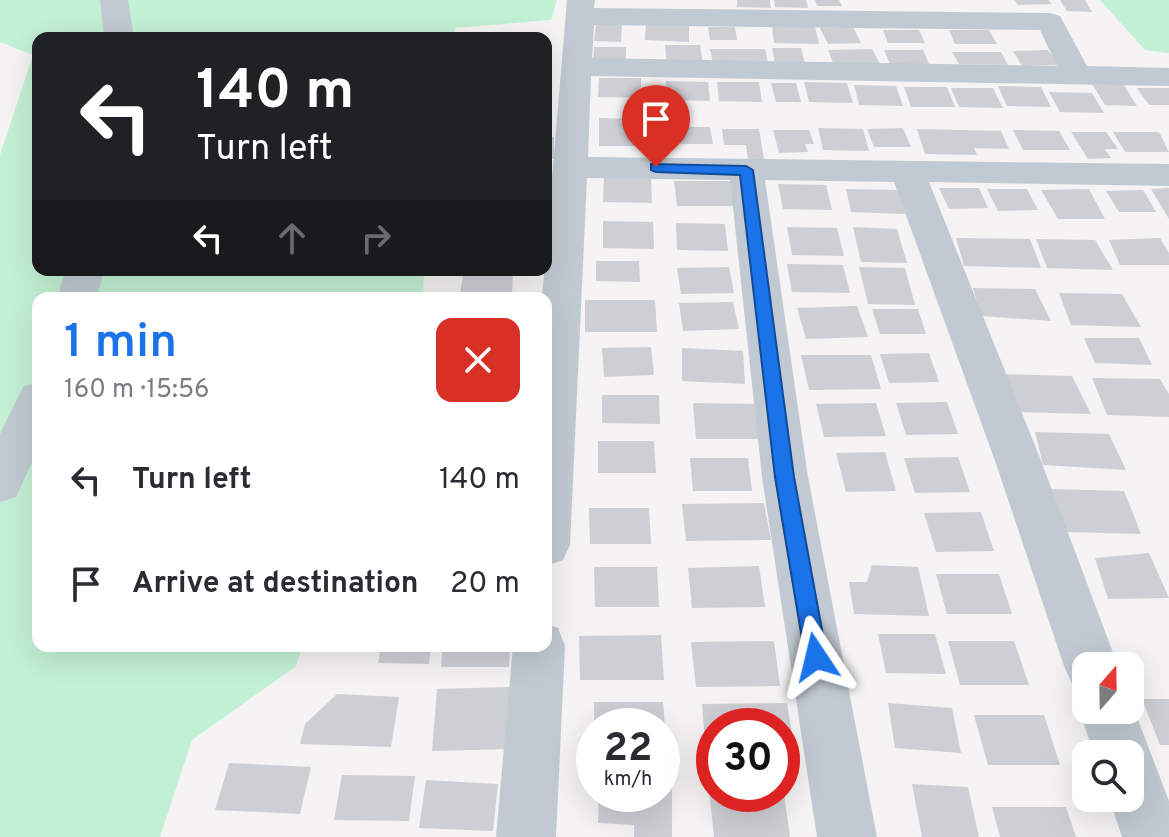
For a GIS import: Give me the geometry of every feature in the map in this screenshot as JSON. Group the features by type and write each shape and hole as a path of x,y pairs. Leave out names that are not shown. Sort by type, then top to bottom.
{"street":[{"path":"114,0 118,32"},
{"path":"552,458 581,8 1050,22 1076,74"},
{"path":"579,67 1169,77"},
{"path":"572,167 1169,175"},
{"path":"746,170 785,477 847,837"},
{"path":"907,171 1017,458 1086,652"},
{"path":"0,483 32,412"},
{"path":"526,837 539,652"},
{"path":"1143,812 1152,837"}],"green space":[{"path":"0,0 557,0 551,20 455,28 454,32 32,32 32,55 0,42"},
{"path":"1100,0 1169,0 1169,53 1145,50"},
{"path":"32,58 32,276 424,276 423,292 32,292 32,652 301,652 296,666 192,740 160,837 0,837 0,155"}],"building":[{"path":"737,0 770,0 771,8 737,7"},
{"path":"774,0 806,0 808,8 775,7"},
{"path":"815,0 839,0 842,6 817,6"},
{"path":"1014,0 1048,0 1052,4 1018,5"},
{"path":"1060,0 1085,0 1092,12 1067,11"},
{"path":"596,23 622,24 621,42 594,41"},
{"path":"646,24 689,25 689,42 645,40"},
{"path":"772,26 815,27 819,44 774,43"},
{"path":"708,27 735,27 737,40 710,40"},
{"path":"853,27 861,43 828,44 820,28"},
{"path":"883,30 919,30 925,43 888,43"},
{"path":"949,30 989,30 997,44 955,44"},
{"path":"665,45 700,45 703,64 667,64"},
{"path":"594,47 626,47 626,66 593,65"},
{"path":"772,48 801,48 806,67 776,67"},
{"path":"710,49 765,49 768,63 713,63"},
{"path":"872,49 880,64 834,65 828,50"},
{"path":"884,50 923,50 929,64 890,64"},
{"path":"1048,50 1058,65 1022,66 1013,51"},
{"path":"952,52 1001,52 1008,65 959,64"},
{"path":"599,78 641,78 641,98 598,97"},
{"path":"666,81 708,82 710,101 667,100"},
{"path":"717,82 759,82 762,102 719,101"},
{"path":"804,82 847,83 853,103 809,102"},
{"path":"771,83 796,83 801,102 776,102"},
{"path":"1092,84 1124,85 1137,106 1105,105"},
{"path":"854,85 896,86 903,106 859,105"},
{"path":"998,86 1041,87 1051,107 1007,106"},
{"path":"904,87 947,87 955,107 911,107"},
{"path":"951,88 993,88 1003,108 959,107"},
{"path":"1137,88 1169,88 1169,105 1149,105"},
{"path":"1049,92 1092,93 1104,113 1060,112"},
{"path":"599,118 650,119 652,146 599,146"},
{"path":"678,127 710,127 713,144 680,144"},
{"path":"818,128 863,129 869,151 823,150"},
{"path":"903,128 911,147 874,147 867,129"},
{"path":"722,129 759,129 765,165 749,165 746,145 724,145"},
{"path":"917,129 1001,131 1009,149 974,148 977,155 925,154"},
{"path":"773,130 809,130 814,144 805,144 808,152 779,153"},
{"path":"1013,130 1059,131 1070,150 1023,150"},
{"path":"1071,132 1106,132 1118,149 1105,149 1111,158 1088,159"},
{"path":"1113,132 1159,132 1169,152 1125,152"},
{"path":"552,137 554,137 552,159"},
{"path":"604,177 651,178 652,203 603,202"},
{"path":"674,181 736,181 740,206 677,206"},
{"path":"778,184 826,185 832,210 783,209"},
{"path":"939,188 979,188 988,208 949,209"},
{"path":"1169,188 1169,219 1151,189"},
{"path":"846,189 899,190 905,214 851,212"},
{"path":"987,189 1027,189 1038,210 998,211"},
{"path":"1089,189 1105,219 1058,219 1041,190"},
{"path":"1143,190 1156,212 1119,212 1106,191"},
{"path":"603,221 653,222 654,249 603,248"},
{"path":"676,223 725,224 728,251 677,250"},
{"path":"787,227 837,228 844,256 792,255"},
{"path":"853,227 897,229 907,263 861,262"},
{"path":"956,238 1030,239 1041,268 964,266"},
{"path":"1160,238 1169,253 1169,265 1120,265 1109,240"},
{"path":"1036,239 1095,240 1113,270 1047,268"},
{"path":"596,261 639,261 640,282 596,281"},
{"path":"787,264 843,265 850,293 792,292"},
{"path":"729,267 734,293 681,294 677,268"},
{"path":"859,267 905,268 915,305 868,304"},
{"path":"463,276 513,276 512,292 460,292"},
{"path":"973,288 1035,289 1051,321 981,316"},
{"path":"1059,293 1122,294 1141,327 1071,325"},
{"path":"585,300 655,300 657,332 585,332"},
{"path":"733,302 739,329 683,331 679,303"},
{"path":"857,306 868,337 806,339 797,308"},
{"path":"872,309 918,309 926,334 880,334"},
{"path":"1084,338 1139,338 1152,365 1095,363"},
{"path":"651,347 654,375 604,377 602,348"},
{"path":"682,348 743,351 745,384 682,381"},
{"path":"929,353 939,382 889,383 880,354"},
{"path":"801,355 871,355 881,389 809,390"},
{"path":"1003,374 1072,376 1091,414 1015,412"},
{"path":"1092,378 1160,379 1169,394 1169,417 1107,415"},
{"path":"602,395 659,395 660,424 602,423"},
{"path":"947,402 958,434 906,435 896,403"},
{"path":"693,403 754,404 760,439 696,439"},
{"path":"876,403 886,436 824,437 816,404"},
{"path":"1035,432 1109,434 1126,470 1043,465"},
{"path":"598,441 654,441 656,473 598,473"},
{"path":"885,452 896,491 846,492 836,453"},
{"path":"958,457 970,492 915,493 904,458"},
{"path":"690,458 748,458 752,491 693,491"},
{"path":"1050,489 1124,491 1141,534 1066,532"},
{"path":"764,503 771,540 686,541 682,504"},
{"path":"589,508 649,508 651,544 590,544"},
{"path":"981,512 994,551 936,552 924,513"},
{"path":"1149,553 1169,598 1108,599 1095,558"},
{"path":"872,565 918,567 929,616 854,614 849,582 867,582"},
{"path":"759,566 765,607 692,608 688,568"},
{"path":"594,567 657,567 659,607 595,607"},
{"path":"936,574 999,574 1012,614 947,614"},
{"path":"878,634 935,634 946,674 886,673"},
{"path":"661,635 664,680 580,680 579,636"},
{"path":"774,641 780,686 696,687 691,642"},
{"path":"948,641 1014,641 1029,685 960,685"},
{"path":"380,652 430,652 429,664 378,663"},
{"path":"442,652 510,652 509,667 441,667"},
{"path":"510,687 509,749 432,751 437,689"},
{"path":"337,694 399,697 391,747 300,744 305,724"},
{"path":"1144,699 1169,699 1169,745 1160,745"},
{"path":"594,702 663,702 663,708 594,708"},
{"path":"787,703 788,708 702,708 702,704"},
{"path":"888,703 952,708 961,753 895,748"},
{"path":"974,715 1044,715 1060,765 988,765"},
{"path":"229,763 311,767 300,814 215,810"},
{"path":"342,775 415,776 409,821 334,820"},
{"path":"426,780 498,784 493,831 419,828"},
{"path":"912,784 968,787 979,837 922,837"},
{"path":"992,807 1066,807 1076,837 1000,837"},
{"path":"598,812 672,812 672,837 634,837 634,825 598,823"},
{"path":"711,812 787,812 790,837 714,837"}],"route":[{"path":"656,167 746,170 785,477 816,657"}]}
